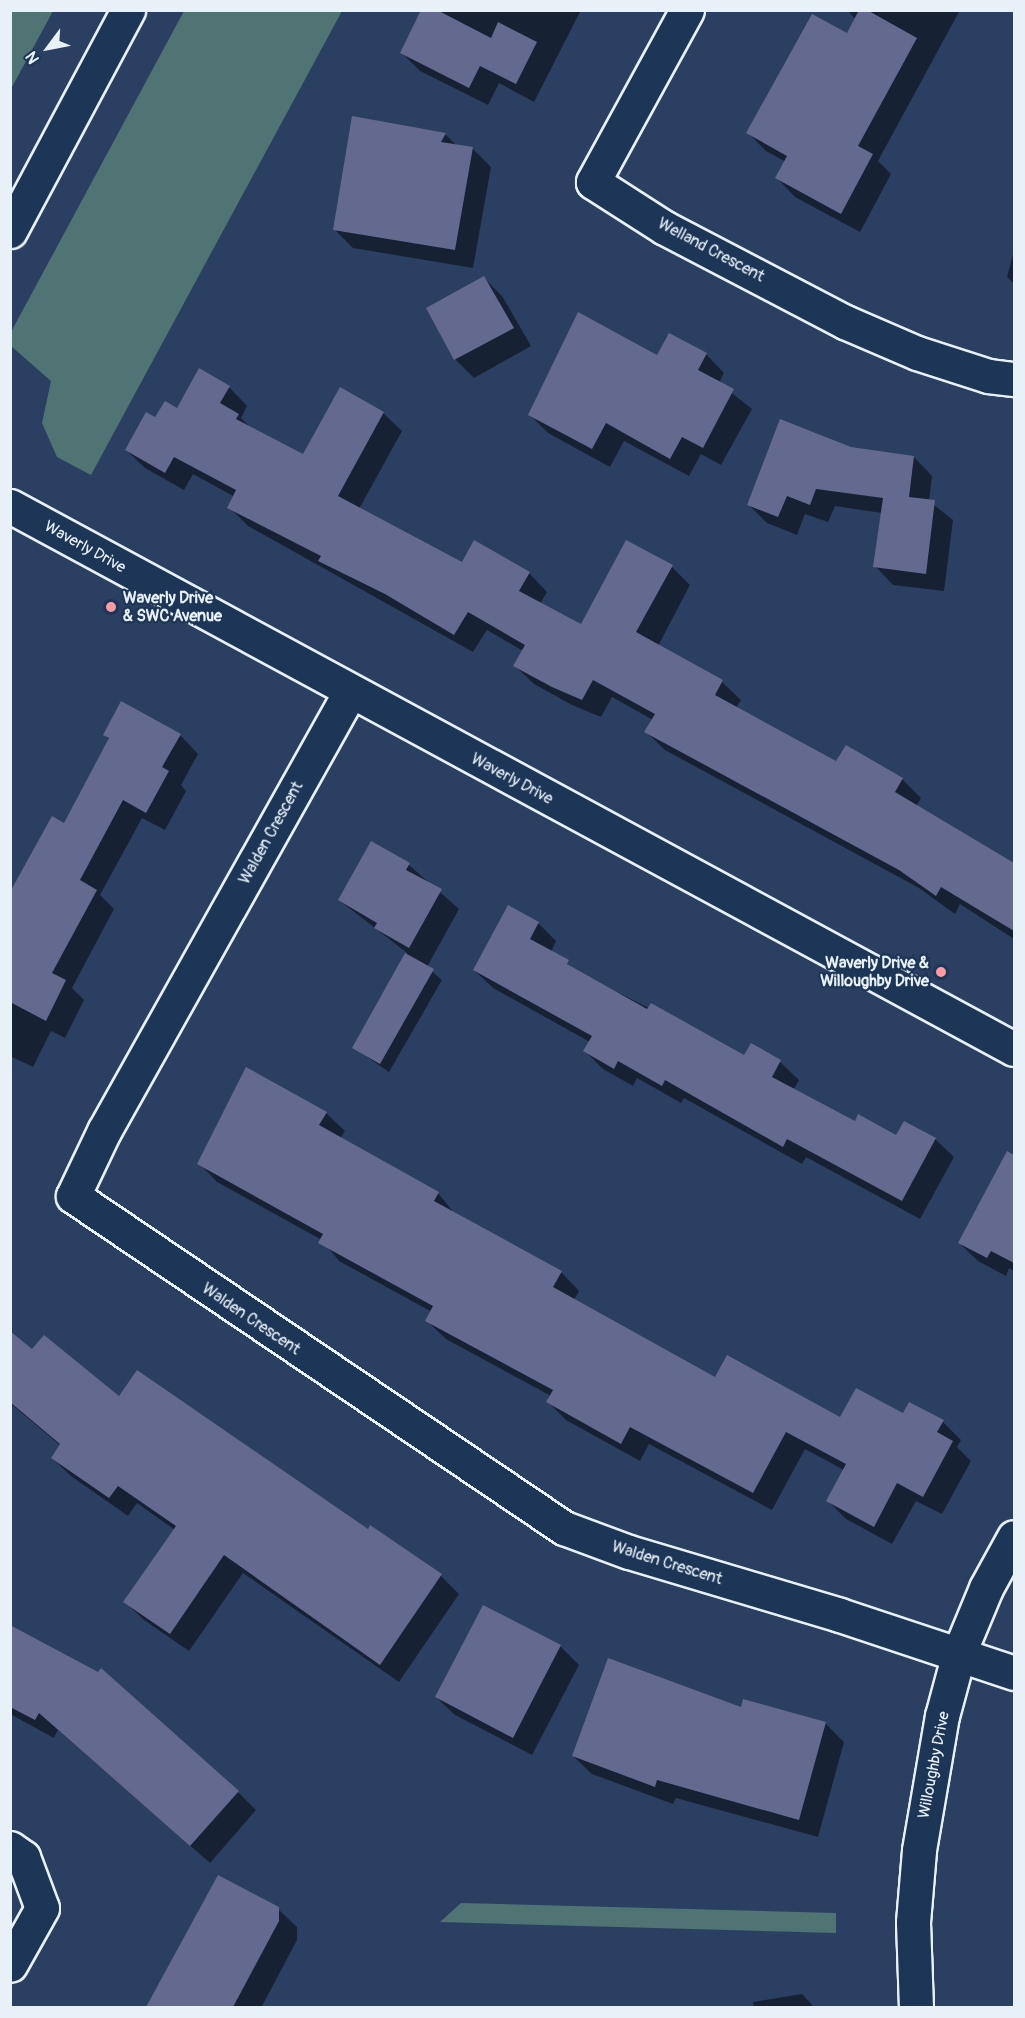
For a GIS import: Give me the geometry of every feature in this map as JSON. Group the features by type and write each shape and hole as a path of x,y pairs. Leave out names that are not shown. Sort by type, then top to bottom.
{"street":[{"path":"10,231 128,10"},
{"name":"Welland Crescent","path":"687,10 593,182 665,228 845,322 917,353 988,376 1014,379"},
{"name":"Waverly Drive","path":"10,506 350,692 1014,1049"},
{"name":"Walden Crescent","path":"350,692 104,1131 73,1196 564,1528 629,1552 959,1653"},
{"name":"Willoughby Drive","path":"916,2007 913,1922 919,1850 931,1769 959,1653 986,1588 1014,1537"},
{"path":"959,1653 1014,1673"},
{"path":"10,1848 23,1857 42,1908 10,1965"}],"green space":[{"path":"10,11 53,11 11,89"},
{"path":"184,11 342,11 91,475 57,457 42,423 51,381 11,346 11,332"},
{"path":"461,1903 836,1913 836,1933 440,1922"}],"building":[{"path":"421,10 437,10 491,38 498,22 537,42 516,84 480,66 469,88 400,53"},
{"path":"859,10 867,10 917,38 858,146 873,154 841,214 775,178 787,156 746,133 812,14 847,33"},
{"path":"352,116 446,133 441,142 473,147 455,250 333,230"},
{"path":"484,276 514,328 454,360 426,308"},
{"path":"578,312 657,355 669,333 707,353 698,370 734,389 703,448 682,437 670,459 606,423 592,449 528,415"},
{"path":"199,368 230,386 220,403 239,414 236,419 303,454 340,387 384,412 338,496 462,562 474,540 530,572 519,591 581,624 626,540 673,565 636,632 723,680 715,695 836,761 846,745 903,778 895,792 1014,863 1014,931 941,887 936,896 899,870 644,732 655,714 593,680 582,700 513,666 525,645 468,612 454,635 385,594 318,561 321,556 227,508 236,490 174,457 165,473 125,450 146,412 155,417 165,401 177,408"},
{"path":"780,419 851,447 914,456 909,497 935,500 926,574 873,567 883,498 816,489 810,505 787,496 778,517 747,505"},
{"path":"121,701 181,734 162,767 169,771 146,813 123,800 80,880 97,890 52,973 66,980 46,1021 10,1002 10,892 52,816 64,823 109,738 103,735"},
{"path":"371,841 410,863 406,870 442,889 409,948 374,928 377,923 338,900"},
{"path":"508,905 539,922 530,939 569,960 567,964 647,1009 651,1003 744,1055 751,1043 781,1060 772,1077 855,1121 858,1114 896,1135 904,1121 936,1138 902,1201 787,1139 783,1147 665,1080 662,1086 618,1061 614,1069 583,1051 592,1036 473,970"},
{"path":"405,953 434,969 380,1064 352,1048"},
{"path":"246,1067 327,1112 319,1125 439,1192 434,1201 562,1271 553,1287 715,1377 727,1355 840,1417 856,1388 903,1413 909,1402 944,1420 937,1432 953,1441 923,1497 897,1483 874,1527 826,1501 846,1464 786,1432 753,1493 630,1427 621,1444 546,1402 553,1390 425,1321 433,1306 318,1243 323,1234 197,1164"},
{"path":"1007,1151 1014,1155 1014,1263 991,1251 987,1258 958,1243"},
{"path":"10,1331 32,1349 44,1335 119,1396 137,1370 368,1529 370,1525 442,1574 380,1665 224,1555 170,1634 123,1602 176,1526 118,1486 109,1498 51,1458 60,1444 10,1402"},
{"path":"483,1605 561,1645 513,1738 435,1697"},
{"path":"10,1625 98,1672 101,1668 239,1791 190,1846 39,1713 35,1720 10,1707"},
{"path":"608,1658 741,1707 743,1699 826,1722 799,1820 657,1780 655,1787 572,1756"},
{"path":"218,1875 279,1907 279,1921 233,2007 146,2007"}],"place":[{"name":"Waverly Drive & SWC Avenue","path":"111,607"},
{"name":"Waverly Drive & Willoughby Drive","path":"941,972"}]}
